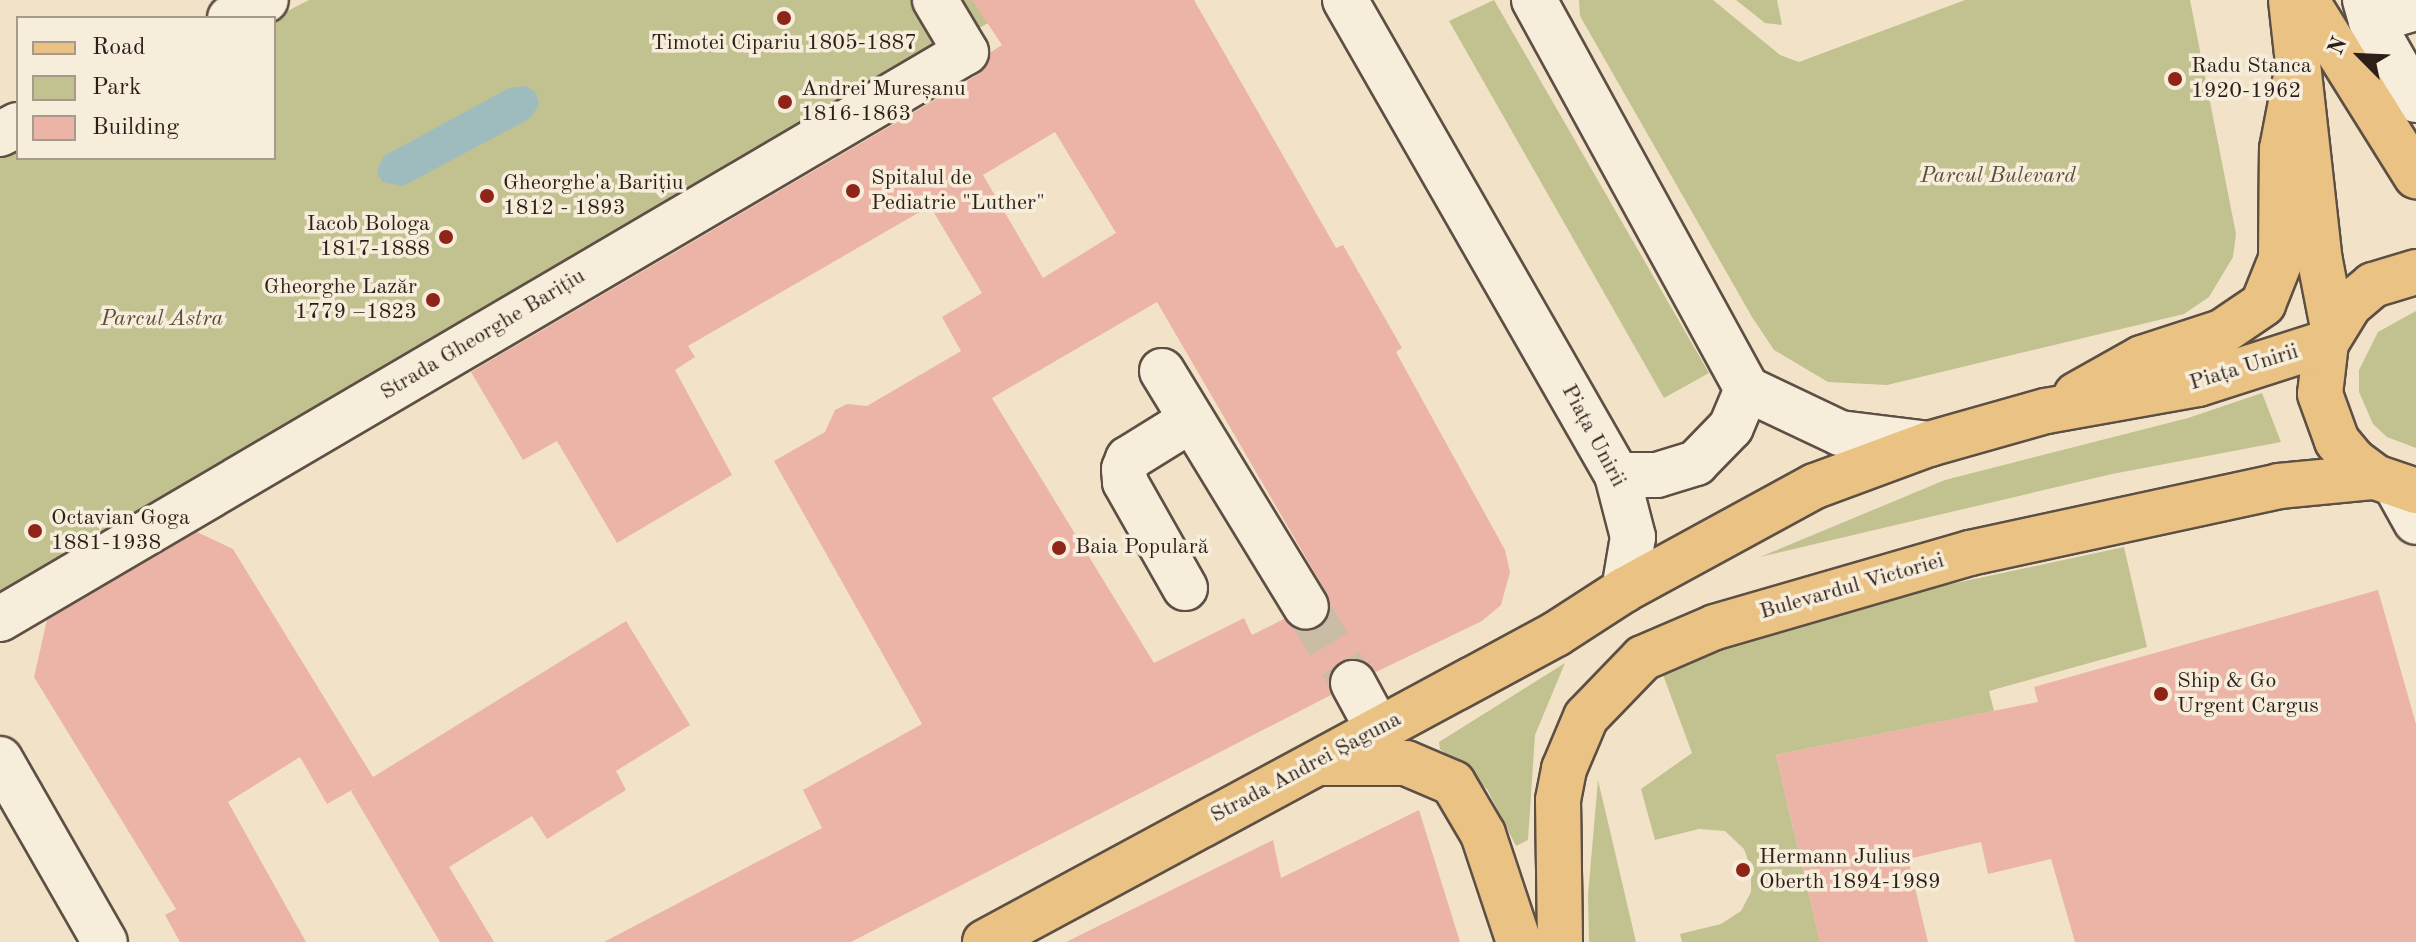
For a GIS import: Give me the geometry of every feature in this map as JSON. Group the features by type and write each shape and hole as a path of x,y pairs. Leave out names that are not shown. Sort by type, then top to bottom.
{"main road":[{"path":"2291,0 2330,336"},
{"path":"2306,0 2416,176"},
{"path":"2046,411 2142,358 2222,332 2263,304 2281,259 2282,149 2297,71"},
{"path":"2330,336 2350,304 2373,285 2416,272"},
{"name":"Piața Unirii","path":"1624,590 1815,486 1929,444 2046,411 2198,384 2330,336"},
{"name":"Piața Unirii","path":"2330,336 2320,381 2326,419 2354,461 2401,494"},
{"name":"Bulevardul Victoriei","path":"1560,942 1558,816 1564,769 1586,717 1643,658 1715,627 1970,553 2279,486 2401,494"},
{"name":"Strada Andrei Șaguna","path":"985,942 1556,634 1624,590"},
{"path":"1314,763 1406,763 1453,783 1483,834 1519,942"}],"street":[{"path":"234,16 266,0"},
{"name":"Piața Unirii","path":"1345,0 1617,475 1633,537 1624,590"},
{"path":"1534,0 1555,20 1747,389 1731,427 1696,463 1657,475 1617,475"},
{"name":"Strada Gheorghe Barițiu","path":"0,619 966,52 937,1"},
{"path":"2416,8 2368,10 2416,100"},
{"path":"1162,371 1306,607"},
{"name":"Piața Unirii","path":"1747,389 1840,433 1929,444"},
{"path":"1185,588 1125,482 1124,469 1128,459 1191,420"},
{"path":"1353,683 1378,729"},
{"path":"0,759 105,942"}],"green space":[{"name":"Parcul Astra","path":"309,0 992,0 988,23 0,603 0,157 16,149 16,160 276,160 276,17"},
{"path":"1494,0 1709,373 1664,398 1449,21"},
{"name":"Parcul Bulevard","path":"1579,0 1713,0 1780,55 1799,62 1965,0 2190,0 2236,234 2233,257 2209,297 2184,314 1887,385 1828,382 1774,350 1752,317 1580,16"},
{"path":"1736,0 1777,0 1782,25 1765,23"},
{"path":"2416,311 2416,448 2387,437 2373,424 2359,392 2359,370 2378,332"},
{"path":"2262,393 2281,442 2112,474 1760,557 1945,480 2188,418"},
{"path":"2124,547 2147,647 1989,691 1994,711 1776,755 1820,942 1682,942 1680,934 1721,924 1741,911 1751,892 1751,869 1744,849 1725,831 1699,829 1655,840 1641,789 1692,753 1662,672 1806,615"},
{"path":"1565,663 1535,735 1528,840 1516,846 1487,789 1440,749 1439,742"},
{"path":"1598,780 1636,942 1589,942 1588,895"}],"water":[{"path":"526,86 536,93 539,105 529,119 403,186 382,182 377,171 384,156 509,88"}],"building":[{"path":"972,0 1194,0 1336,248 1343,245 1402,348 1396,352 1505,550 1510,572 1501,605 1482,621 1376,672 1365,661 1342,661 1331,671 1331,695 851,942 604,942 822,828 803,790 922,724 774,461 825,432 835,410 847,404 867,406 961,351 942,317 982,293 930,206 688,346 695,357 675,370 732,475 617,543 557,441 523,460 471,372 979,74 991,52 1002,45","holes":["1055,132 1116,233 1043,278 983,175","1157,302 1327,594 1328,618 1318,629 1295,629 1284,619 1252,635 1244,618 1154,663 992,398"]},
{"path":"197,532 233,549 373,777 626,621 690,725 616,771 626,790 547,839 532,816 449,867 494,942 440,942 351,791 357,787 327,804 300,757 228,802 306,942 180,942 165,915 176,909 34,677 47,620"},
{"path":"2378,590 2416,724 2416,942 2075,942 2051,859 1988,874 1981,842 1908,859 1928,942 1820,942 1776,755 2038,702 2034,687"},
{"path":"1419,810 1460,942 1066,942 1273,840 1281,878"}],"tunnel":[{"path":"1306,607 1353,683"}],"place":[{"name":"Timotei Cipariu 1805-1887","path":"784,18"},
{"name":"Radu Stanca 1920-1962","path":"2175,79"},
{"name":"Andrei Mureșanu 1816-1863","path":"785,102"},
{"name":"Spitalul de Pediatrie \"Luther\"","path":"853,191"},
{"name":"Gheorghe'a Barițiu 1812 - 1893","path":"487,196"},
{"name":"Iacob Bologa 1817-1888","path":"446,237"},
{"name":"Gheorghe Lazăr 1779 –1823","path":"433,300"},
{"name":"Octavian Goga 1881-1938","path":"35,531"},
{"name":"Baia Populară","path":"1059,548"},
{"name":"Ship & Go Urgent Cargus","path":"2161,694"},
{"name":"Hermann Julius Oberth 1894-1989","path":"1743,870"}]}
